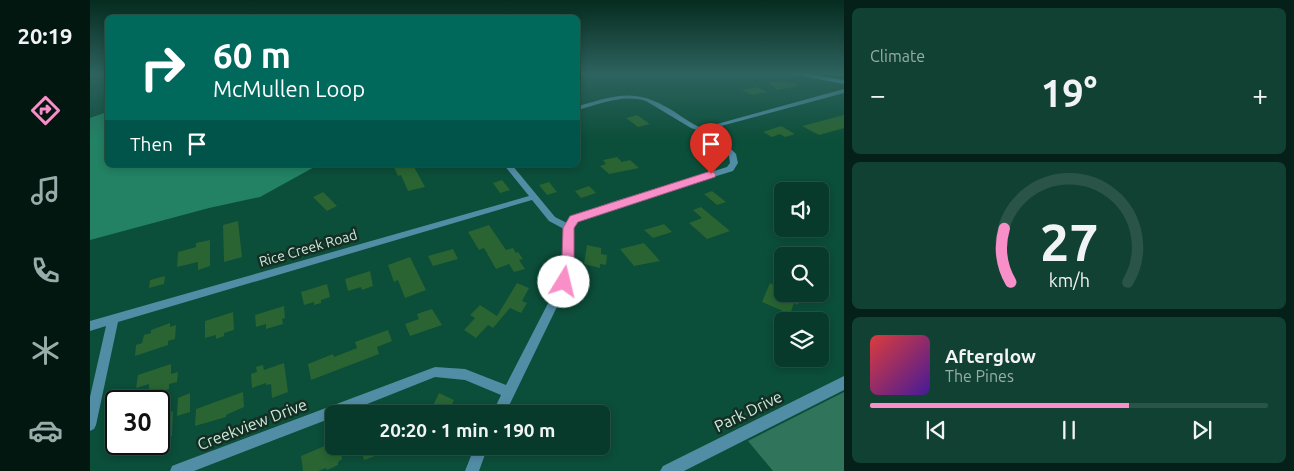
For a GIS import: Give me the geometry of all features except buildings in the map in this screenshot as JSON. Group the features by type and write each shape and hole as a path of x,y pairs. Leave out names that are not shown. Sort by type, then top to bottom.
{"street":[{"path":"713,134 714,129 719,125 826,96"},
{"path":"502,405 564,282 568,258 568,228 574,219 615,204 730,169 734,163 733,156 713,134 699,131 650,100 638,97 622,97 580,108"},
{"path":"510,167 552,219 568,228"},
{"name":"Rice Creek Road","path":"90,326 533,197"},
{"path":"90,425 113,319"},
{"name":"Creekview Drive","path":"177,471 434,372 454,371 472,376 509,392"},
{"name":"Park Drive","path":"668,471 844,383"},
{"path":"472,471 478,455"}],"green space":[{"path":"105,113 105,167 314,167 260,197 209,208 90,240 90,118"},
{"path":"844,392 844,471 773,471 748,441"}],"route":[{"path":"564,282 568,258 566,242 568,228 574,219 711,174"}]}
